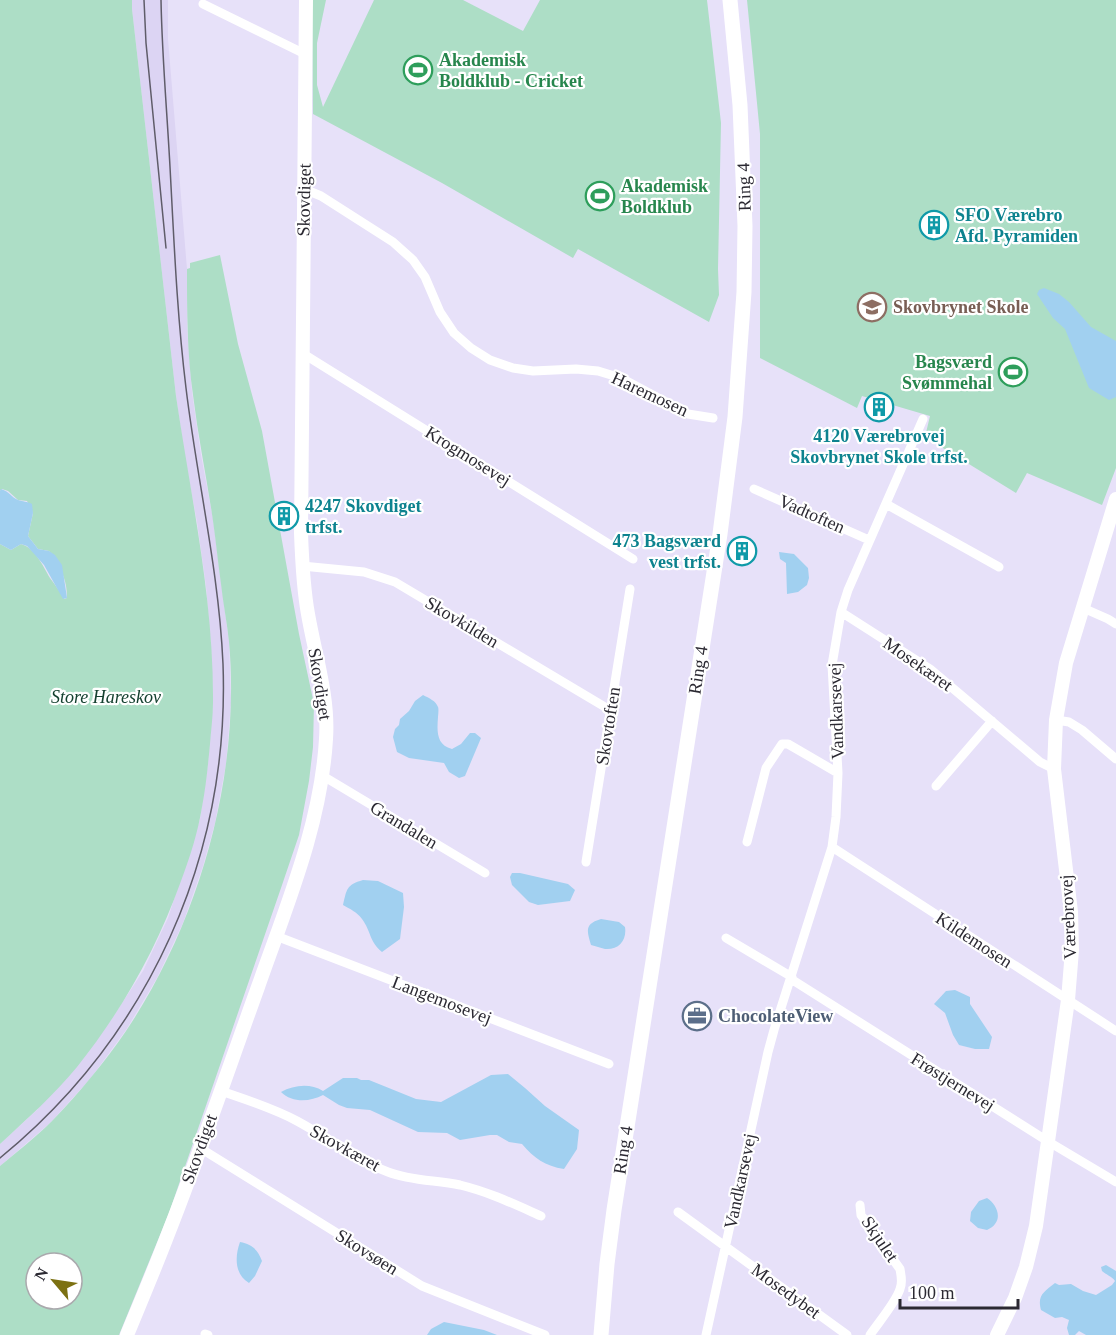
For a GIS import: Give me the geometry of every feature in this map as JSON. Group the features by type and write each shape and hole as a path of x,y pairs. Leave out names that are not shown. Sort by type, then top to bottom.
{"main road":[{"name":"Ring 4","path":"601,1335 614,1210 721,524 735,417 744,292 745,226 740,105 730,1"}],"street":[{"name":"Skovdiget","path":"127,1335 168,1234 276,936 304,853 323,776 327,736 325,703 302,566 306,0"},
{"path":"203,4 305,54"},
{"name":"Haremosen","path":"304,189 321,196 393,242 413,260 425,277 440,312 454,333 471,348 490,360 513,368 533,371 576,369 598,371 621,378 685,412 713,418"},
{"name":"Krogmosevej","path":"302,353 633,559"},
{"name":"Vandkarsevej","path":"706,1335 768,1052 832,848 838,773 832,665 841,612 869,540 923,419"},
{"name":"Vadtoften","path":"754,489 869,540"},
{"name":"Værebrovej","path":"997,1335 1015,1298 1033,1242 1068,1000 1072,950 1071,912 1054,769 1056,720 1066,663 1116,499"},
{"path":"886,504 999,567"},
{"name":"Skovkilden","path":"302,566 364,573 395,582 610,710"},
{"name":"Skovtoften","path":"586,862 630,589"},
{"path":"1083,608 1116,624"},
{"name":"Mosekæret","path":"841,612 930,669 1040,762 1054,769"},
{"path":"1056,720 1069,722 1083,730 1116,759"},
{"path":"936,786 992,721"},
{"path":"747,842 766,768 782,744 788,744 838,773"},
{"name":"Grandalen","path":"323,776 485,873"},
{"name":"Kildemosen","path":"832,848 1116,1031"},
{"name":"Langemosevej","path":"276,936 609,1064"},
{"path":"726,938 791,978"},
{"name":"Frøstjernevej","path":"791,978 1116,1182"},
{"name":"Skovkæret","path":"220,1091 274,1109 390,1173 414,1179 460,1185 498,1196 541,1216"},
{"name":"Skovsøen","path":"200,1148 422,1286 545,1335"},
{"name":"Skjulet","path":"860,1205 861,1215 900,1269 902,1279 897,1296 870,1335"},
{"name":"Vandkarsevej","path":"678,1212 726,1247"},
{"name":"Mosedybet","path":"726,1247 847,1335"}],"shaded area":[{"path":"132,0 168,0 168,39 187,269 187,328 192,392 213,519 229,642 231,703 226,764 215,823 203,866 183,923 157,978 126,1030 90,1079 50,1123 0,1166 0,1144 37,1110 111,1020 143,971 168,918 200,819 208,763 213,704 206,586 176,396"}],"green space":[{"name":"Store Hareskov","path":"0,0 132,0 176,396 206,587 213,703 206,783 196,835 188,863 161,931 124,1001 94,1045 50,1097 0,1144 0,544 11,550 21,544 26,546 38,558 64,599 67,598 67,591 62,573 49,551 38,549 28,536 33,513 27,501 18,500 8,491 2,489 0,491"},
{"name":"Akademisk Boldklub","path":"312,0 326,0 317,43 317,85 323,107 374,0 463,0 523,31 540,0 707,0 721,123 719,295 709,322 578,249 573,258 442,183 313,114"},
{"path":"747,0 1116,0 1116,468 1102,505 1027,473 1016,493 925,437 930,416 862,396 857,408 760,358 760,134"},
{"path":"220,255 238,344 262,431 314,704 309,781 299,835 281,888 169,1213 119,1335 0,1335 0,1166 46,1127 81,1089 126,1031 152,988 175,942 194,894 210,845 221,794 228,743 231,692 229,642 191,379 187,300 187,269 190,268 190,263"}],"water":[{"path":"1044,288 1059,294 1091,327 1116,341 1116,397 1109,400 1089,388 1065,329 1053,318 1037,294"},
{"path":"1,489 18,500 32,504 33,513 28,536 38,549 55,555 62,565 67,598 63,599 44,565 27,546 21,544 11,550 0,544"},
{"path":"779,552 794,554 808,568 807,585 798,592 787,594 786,563 780,559"},
{"path":"423,695 434,701 438,707 440,741 447,747 452,749 461,744 470,733 475,733 481,738 465,776 459,778 449,772 444,763 409,758 397,752 393,737 395,729 400,719"},
{"path":"512,873 568,884 575,890 570,901 538,905 529,902 512,885 510,877"},
{"path":"363,880 378,881 403,893 404,907 400,939 382,952 375,944 365,923 343,905 348,888"},
{"path":"601,919 619,922 625,927 625,936 618,946 605,949 591,945 588,936 589,926"},
{"path":"955,990 970,997 970,1004 992,1037 989,1049 975,1049 959,1045 945,1013 934,1004 946,991"},
{"path":"508,1074 545,1106 579,1130 577,1149 564,1169 546,1163 522,1144 509,1142 497,1135 460,1140 447,1133 418,1132 370,1110 339,1105 323,1095 312,1099 296,1100 281,1092 302,1086 323,1091 343,1078 357,1078 369,1080 416,1099 441,1102 491,1075"},
{"path":"987,1198 995,1206 998,1217 994,1225 987,1230 978,1228 970,1221 971,1212 979,1201"},
{"path":"240,1242 254,1248 262,1261 249,1283 238,1270 237,1253"},
{"path":"1106,1265 1116,1271 1116,1335 1086,1335 1079,1331 1075,1335 1069,1335 1067,1328 1069,1320 1062,1317 1055,1318 1041,1310 1041,1297 1055,1283 1071,1284 1096,1295 1115,1281 1102,1271 1101,1267"},
{"path":"444,1322 497,1335 427,1335 431,1329"}],"tram line":[{"path":"144,0 146,43 166,248"},
{"path":"0,1158 53,1110 99,1056 138,999 170,937 195,873 212,805 222,735 221,629 180,333 161,0"}],"place":[{"name":"Akademisk Boldklub - Cricket","path":"418,70"},
{"name":"Akademisk Boldklub","path":"600,196"},
{"name":"SFO Værebro Afd. Pyramiden","path":"934,225"},
{"name":"Skovbrynet Skole","path":"872,307"},
{"name":"Bagsværd Svømmehal","path":"1013,372"},
{"name":"4120 Værebrovej Skovbrynet Skole trfst.","path":"879,407"},
{"name":"4247 Skovdiget trfst.","path":"284,516"},
{"name":"473 Bagsværd vest trfst.","path":"742,551"},
{"name":"ChocolateView","path":"697,1016"}]}
